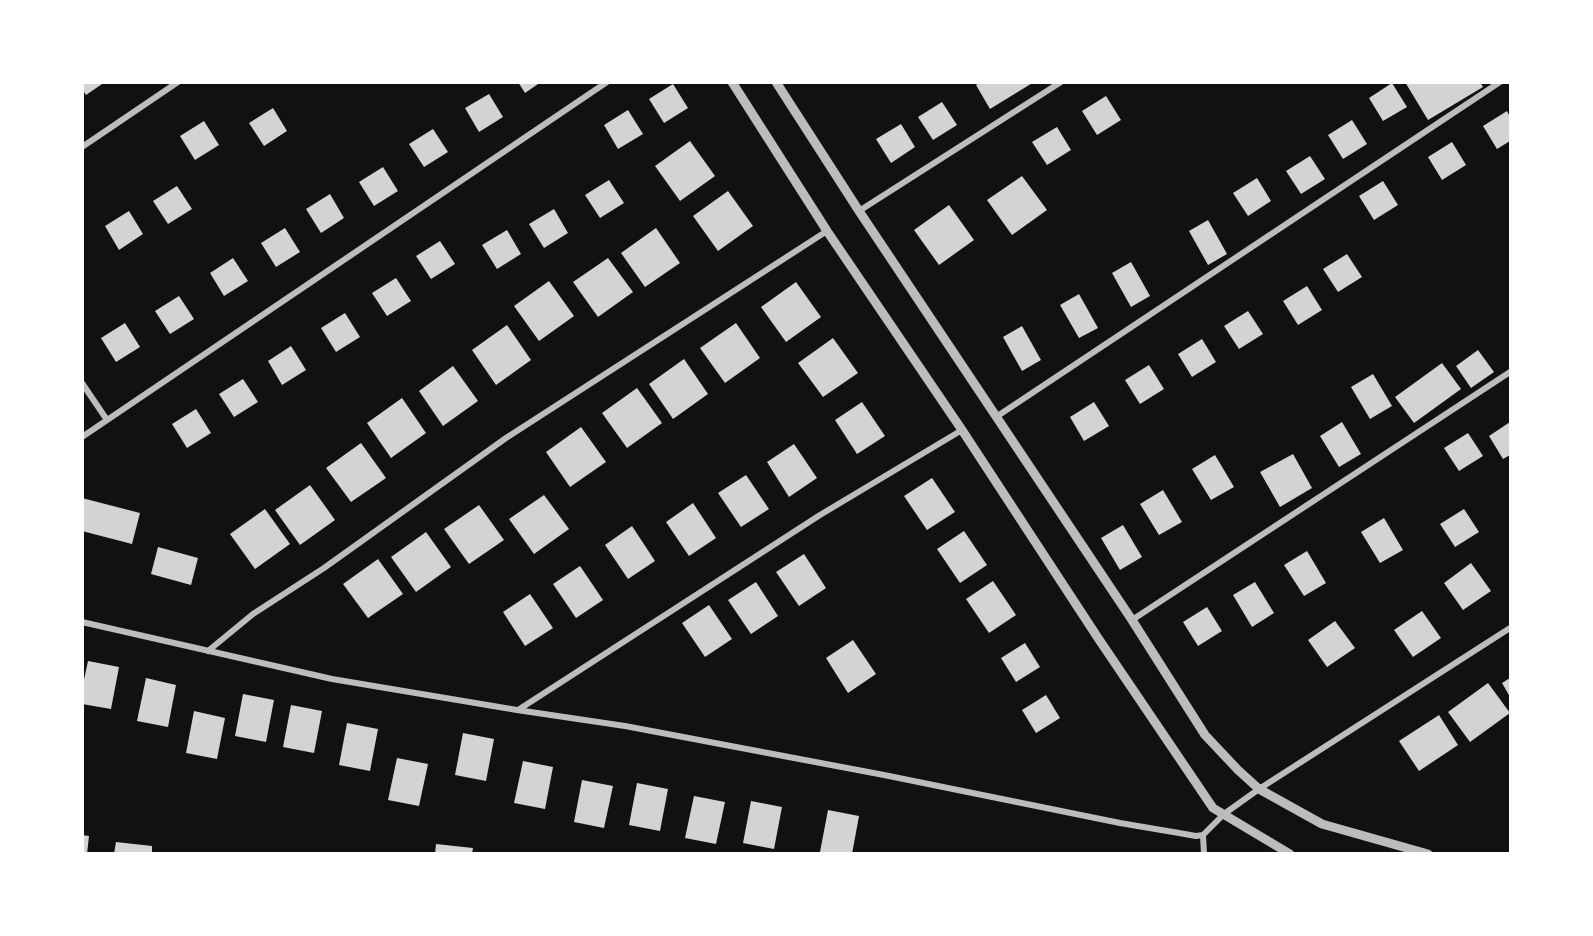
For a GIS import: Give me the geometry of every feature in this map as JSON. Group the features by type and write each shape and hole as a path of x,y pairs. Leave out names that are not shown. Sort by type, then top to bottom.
{"street":[{"path":"82,147 178,82"},
{"path":"82,437 607,82"},
{"path":"732,82 828,231 1213,808 1290,854"},
{"path":"776,82 1206,735 1238,770 1260,789 1322,824 1428,854"},
{"path":"859,211 1061,82"},
{"path":"996,417 1500,82"},
{"path":"208,651 253,614 324,568 506,438 828,231"},
{"path":"1132,620 1510,372"},
{"path":"82,383 107,420"},
{"path":"517,710 820,515 962,430"},
{"path":"82,622 332,679 625,726 1196,836 1203,835 1224,814 1260,789 1510,628"},
{"path":"1203,835 1204,854"}],"building":[{"path":"82,82 105,82 86,95 82,89"},
{"path":"518,82 541,82 525,93"},
{"path":"981,82 1034,82 990,109 976,85"},
{"path":"1405,82 1480,82 1483,87 1428,120"},
{"path":"1392,83 1407,107 1383,121 1369,98"},
{"path":"673,84 688,108 664,123 649,99"},
{"path":"489,94 503,117 479,132 465,108"},
{"path":"1106,96 1121,120 1097,135 1082,111"},
{"path":"942,102 957,125 933,140 918,117"},
{"path":"273,108 287,131 264,146 249,123"},
{"path":"628,110 643,134 618,149 604,125"},
{"path":"1507,111 1510,117 1510,141 1497,149 1483,126"},
{"path":"1352,120 1367,144 1343,159 1328,135"},
{"path":"204,121 219,145 195,160 180,136"},
{"path":"901,124 915,147 891,163 876,139"},
{"path":"1057,127 1071,150 1047,165 1032,142"},
{"path":"433,129 448,152 424,167 409,144"},
{"path":"690,141 715,176 680,201 655,166"},
{"path":"1452,142 1466,165 1442,180 1428,157"},
{"path":"1310,156 1325,179 1301,194 1286,171"},
{"path":"383,167 398,191 374,206 359,182"},
{"path":"1022,176 1047,210 1012,235 987,200"},
{"path":"1257,178 1271,201 1248,216 1233,193"},
{"path":"609,180 624,203 600,218 585,195"},
{"path":"1383,181 1398,205 1374,220 1359,196"},
{"path":"177,186 192,209 168,224 153,201"},
{"path":"728,191 753,226 718,251 693,216"},
{"path":"330,194 344,218 321,233 306,209"},
{"path":"949,205 974,240 939,265 914,230"},
{"path":"554,209 568,233 544,248 529,224"},
{"path":"129,211 143,234 119,250 105,226"},
{"path":"1208,220 1227,254 1208,265 1189,231"},
{"path":"285,228 300,252 276,267 261,243"},
{"path":"656,228 680,263 645,287 621,253"},
{"path":"507,230 521,254 497,269 482,245"},
{"path":"440,241 455,264 431,279 416,256"},
{"path":"1347,254 1362,277 1338,292 1323,269"},
{"path":"233,258 248,281 224,296 210,273"},
{"path":"608,258 633,292 598,317 573,282"},
{"path":"1131,262 1150,296 1131,307 1112,273"},
{"path":"396,278 411,301 387,316 372,293"},
{"path":"549,281 574,316 539,341 514,306"},
{"path":"796,282 821,317 786,342 761,307"},
{"path":"1307,286 1322,310 1298,325 1283,301"},
{"path":"1079,294 1098,328 1079,338 1060,305"},
{"path":"179,296 194,319 170,334 155,311"},
{"path":"1248,311 1263,334 1239,349 1224,326"},
{"path":"345,313 360,337 336,352 321,328"},
{"path":"125,323 140,347 116,362 101,338"},
{"path":"736,323 760,358 725,383 700,348"},
{"path":"507,325 531,360 496,385 472,350"},
{"path":"1022,326 1041,360 1022,371 1003,337"},
{"path":"833,338 858,373 823,397 798,363"},
{"path":"1202,339 1216,362 1192,377 1178,354"},
{"path":"291,346 306,370 282,385 268,361"},
{"path":"1478,350 1494,372 1471,388 1456,366"},
{"path":"684,359 708,394 673,419 649,384"},
{"path":"1442,363 1461,389 1414,423 1395,397"},
{"path":"1149,365 1164,389 1140,404 1125,380"},
{"path":"453,366 478,401 443,426 419,391"},
{"path":"1373,374 1392,406 1370,419 1351,387"},
{"path":"243,379 258,402 234,417 219,394"},
{"path":"637,388 662,423 627,448 602,413"},
{"path":"402,398 426,433 391,458 367,423"},
{"path":"862,402 885,436 857,454 835,420"},
{"path":"1094,402 1109,426 1084,441 1070,417"},
{"path":"196,409 211,433 187,448 172,424"},
{"path":"1342,422 1361,454 1339,467 1320,436"},
{"path":"1510,422 1510,455 1503,459 1489,436"},
{"path":"581,427 606,462 570,487 546,452"},
{"path":"1468,433 1483,456 1459,471 1444,448"},
{"path":"361,443 386,478 351,502 326,468"},
{"path":"794,444 817,478 789,497 767,462"},
{"path":"1293,454 1312,488 1280,507 1260,472"},
{"path":"1215,455 1234,487 1211,500 1192,469"},
{"path":"746,475 769,509 741,527 718,493"},
{"path":"932,478 955,512 927,530 904,496"},
{"path":"310,485 335,520 300,545 275,510"},
{"path":"1163,490 1182,522 1159,535 1140,504"},
{"path":"544,495 569,529 534,554 509,519"},
{"path":"82,498 140,513 132,544 82,531"},
{"path":"693,503 716,538 689,556 666,522"},
{"path":"479,505 504,540 469,564 444,529"},
{"path":"265,509 290,544 255,569 230,534"},
{"path":"1464,509 1479,532 1455,547 1440,524"},
{"path":"1384,518 1403,550 1380,563 1361,532"},
{"path":"1123,525 1142,557 1120,570 1101,538"},
{"path":"632,526 655,561 628,579 605,545"},
{"path":"964,531 987,565 960,583 937,549"},
{"path":"426,532 451,567 416,592 391,557"},
{"path":"158,547 198,558 191,585 151,574"},
{"path":"1307,551 1326,583 1304,596 1284,565"},
{"path":"804,554 826,588 799,606 776,572"},
{"path":"378,559 403,594 368,618 343,584"},
{"path":"1471,563 1491,591 1463,610 1444,583"},
{"path":"580,566 603,600 576,618 553,584"},
{"path":"993,581 1016,615 989,633 966,599"},
{"path":"756,582 778,616 751,634 728,600"},
{"path":"1255,582 1274,613 1252,627 1233,595"},
{"path":"530,594 553,628 525,646 503,612"},
{"path":"709,605 732,639 705,657 682,623"},
{"path":"1207,607 1222,631 1198,646 1183,622"},
{"path":"1422,611 1441,638 1413,657 1394,630"},
{"path":"1335,621 1355,648 1327,667 1308,640"},
{"path":"853,640 876,674 848,693 826,658"},
{"path":"1025,643 1040,667 1016,682 1001,658"},
{"path":"88,661 119,667 111,709 82,704 82,689"},
{"path":"146,678 176,685 168,727 137,721"},
{"path":"1510,678 1510,697 1502,683"},
{"path":"1488,683 1510,713 1470,742 1448,712"},
{"path":"243,694 274,700 266,742 235,736"},
{"path":"1046,695 1060,718 1036,733 1022,710"},
{"path":"291,705 322,711 314,753 283,747"},
{"path":"194,711 225,718 217,759 186,753"},
{"path":"1439,715 1458,745 1419,771 1399,741"},
{"path":"347,723 378,729 370,771 339,765"},
{"path":"463,733 494,739 486,781 455,775"},
{"path":"397,758 428,764 419,806 388,800"},
{"path":"523,761 553,767 545,809 514,803"},
{"path":"582,780 613,786 604,828 574,822"},
{"path":"637,783 668,789 660,831 629,825"},
{"path":"694,796 725,802 716,844 685,838"},
{"path":"751,801 782,807 774,849 743,843"},
{"path":"828,810 859,816 852,854 820,852"},
{"path":"82,835 89,836 87,854 82,854"},
{"path":"116,842 152,846 152,854 114,854"},
{"path":"436,844 473,848 472,854 435,854"}]}
